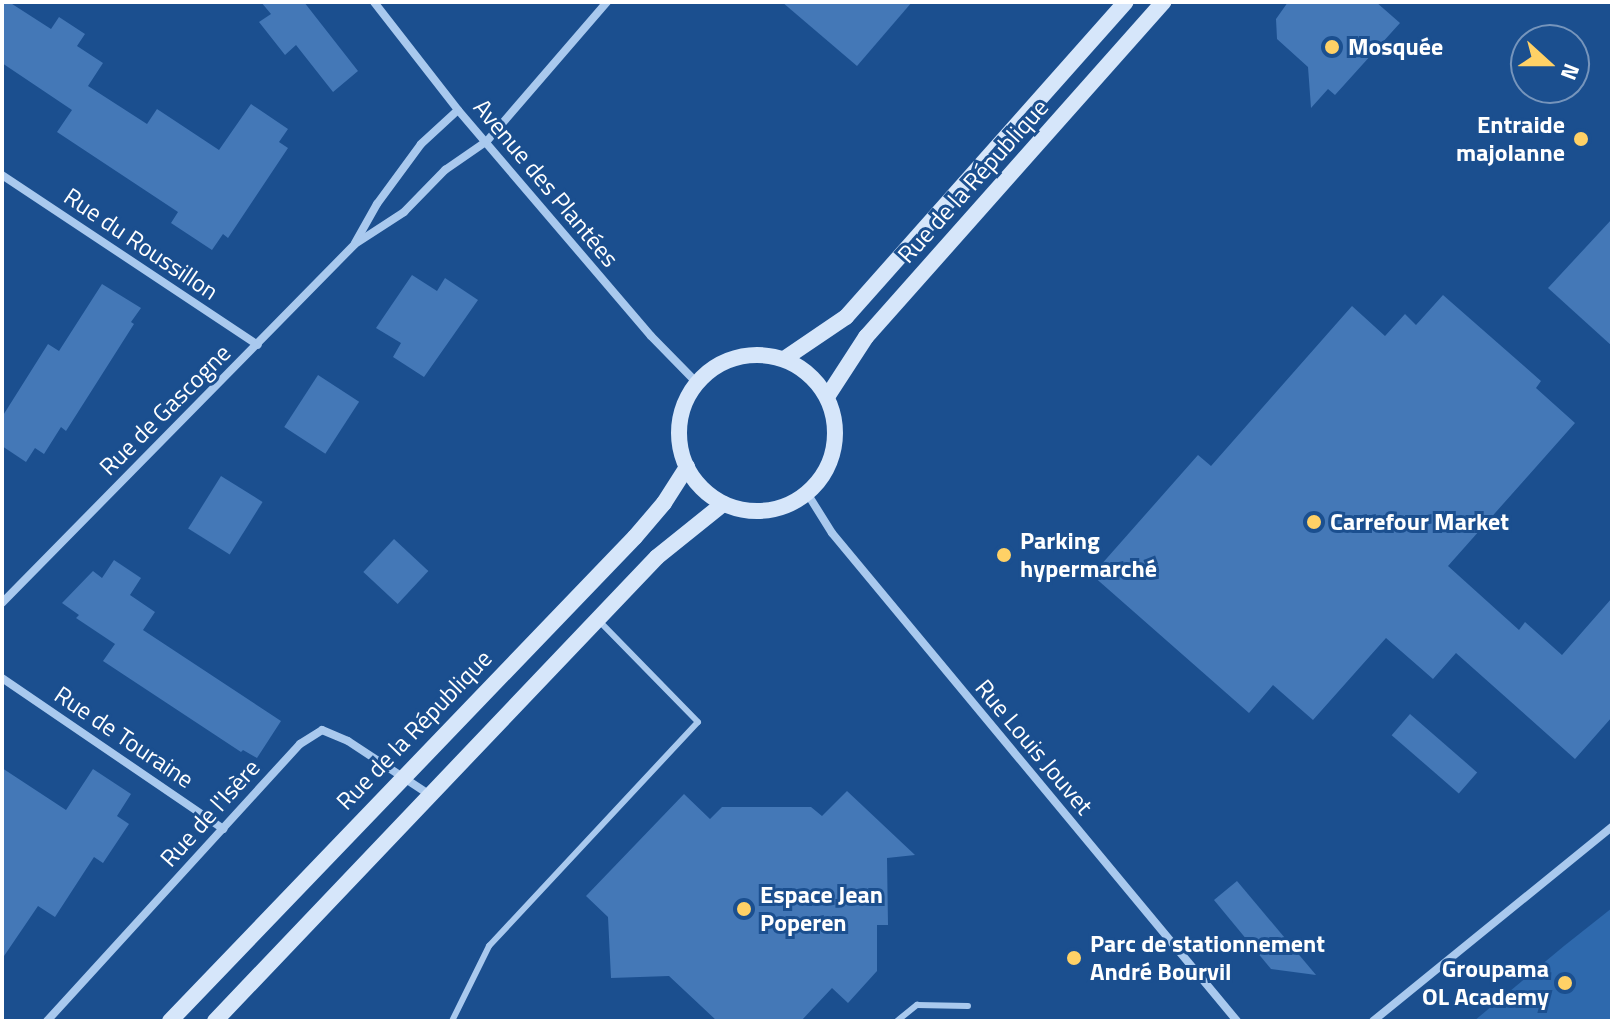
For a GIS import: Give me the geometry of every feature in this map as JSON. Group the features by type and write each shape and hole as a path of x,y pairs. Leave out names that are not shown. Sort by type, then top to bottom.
{"main road":[{"name":"Rue de la République","path":"784,359 846,317 1126,2"},
{"name":"Rue de la République","path":"827,397 866,337 1163,2"},
{"path":"760,355 784,359 809,374 827,397 835,431 834,449 824,473 807,493 767,511 745,510 723,504 702,489 687,467 680,446 679,424 685,402 697,383 715,367 737,357 760,355"},
{"name":"Rue de la République","path":"170,1021 402,776 635,537 664,503 687,467"},
{"path":"215,1021 657,557 723,504"}],"street":[{"name":"Avenue des Plantées","path":"374,2 458,110 611,290 697,383"},
{"name":"Rue de Gascogne","path":"2,603 355,244 404,212 445,170 487,141 607,2"},
{"name":"Rue de Gascogne","path":"355,244 377,204 421,144 458,110"},
{"name":"Rue du Roussillon","path":"2,175 258,345"},
{"name":"Rue Louis Jouvet","path":"807,493 841,545 1237,1021"},
{"name":"Rue de Touraine","path":"2,678 223,829"},
{"name":"Rue de l'Isère","path":"47,1021 300,744 322,730 348,741 430,795"},
{"path":"1373,1021 1612,827"}],"lane":[{"path":"452,1021 489,946 698,722 598,619"},
{"path":"897,1021 917,1005 968,1006"}],"shaded area":[{"name":"Groupama OL Academy","path":"1612,908 1612,1021 1474,1021 1564,946"}],"building":[{"path":"2,2 9,2 51,29 59,17 85,34 77,46 103,63 88,86 147,124 157,109 219,150 251,104 288,129 279,142 288,148 228,238 223,234 212,250 171,223 178,212 57,132 72,110 2,63"},
{"path":"261,2 304,2 358,71 333,92 296,45 285,55 259,22 271,14"},
{"path":"782,2 912,2 857,66"},
{"name":"Mosquée","path":"1288,2 1376,2 1400,23 1335,95 1328,89 1311,108 1308,67 1277,39 1276,19"},
{"path":"1612,219 1612,346 1548,288"},
{"path":"412,275 437,291 445,278 478,300 424,377 393,357 401,343 376,328"},
{"path":"102,284 141,308 66,431 61,427 44,454 35,448 26,462 2,446 2,417 48,344 59,351"},
{"name":"Carrefour Market","path":"1443,295 1541,381 1536,388 1575,423 1448,566 1519,630 1525,622 1562,655 1612,598 1612,717 1575,759 1456,653 1433,679 1386,638 1313,720 1273,685 1249,713 1092,575 1198,455 1211,466 1352,306 1385,336 1405,314 1416,325"},
{"path":"318,375 359,402 325,454 284,427"},
{"path":"221,476 263,502 230,555 188,529"},
{"path":"394,539 428,571 398,604 363,572"},
{"path":"114,560 141,578 130,595 155,612 143,630 281,721 257,758 243,750 241,752 103,661 115,644 76,618 79,615 62,603 93,571 102,578"},
{"path":"1410,714 1477,772 1459,794 1392,735"},
{"path":"2,768 66,810 93,769 131,794 117,816 129,824 103,863 94,857 55,917 38,906 2,959"},
{"name":"Espace Jean Poperen","path":"847,791 915,855 887,858 888,925 877,925 877,971 848,1003 832,988 801,1021 717,1021 669,976 611,978 608,917 586,896 684,794 710,819 722,807 811,807 822,816"},
{"path":"1237,881 1316,975 1271,969 1214,900"}],"place":[{"name":"Mosquée","path":"1332,47"},
{"name":"Entraide majolanne","path":"1581,139"},
{"name":"Carrefour Market","path":"1314,522"},
{"name":"Parking hypermarché","path":"1004,555"},
{"name":"Espace Jean Poperen","path":"744,909"},
{"name":"Parc de stationnement André Bourvil","path":"1074,958"},
{"name":"Groupama OL Academy","path":"1565,983"}]}
